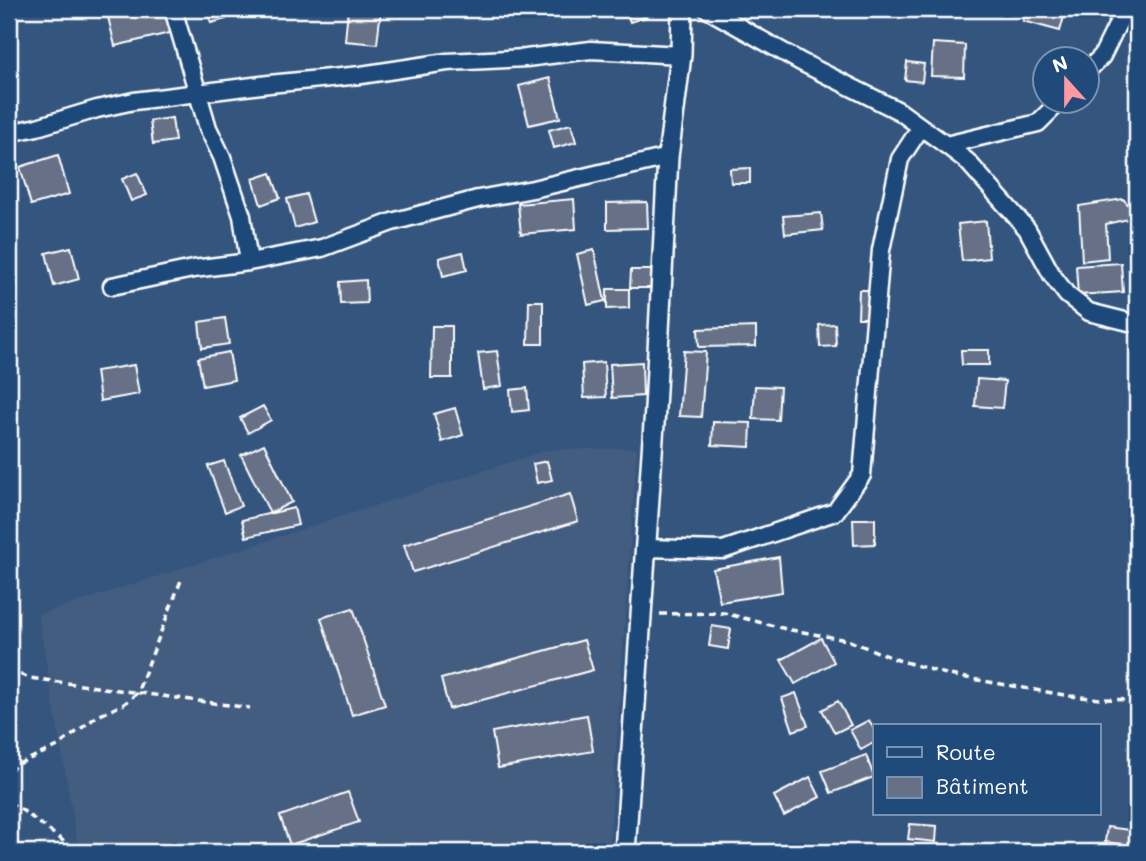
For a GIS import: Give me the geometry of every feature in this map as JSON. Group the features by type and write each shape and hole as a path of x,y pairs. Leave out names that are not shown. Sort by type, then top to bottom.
{"street":[{"path":"173,9 208,128 222,157 242,216 249,262"},
{"path":"625,852 668,157 681,55 682,9"},
{"path":"707,9 801,62 899,111 946,145 967,161 1027,229 1052,275 1067,295 1089,312 1137,324"},
{"path":"1100,57 1125,9"},
{"path":"9,133 134,101 361,75 447,62 526,58 591,50 681,55"},
{"path":"946,145 1038,124 1046,116"},
{"path":"645,548 723,550 835,512 862,475 881,250 900,159 921,127"},
{"path":"112,286 322,247 392,222 668,157"}],"path":[{"path":"9,771 18,764 58,746 96,717 124,704 137,693 182,578"},
{"path":"641,614 724,613 786,629 847,640 898,660 949,675 1080,697 1137,700"},
{"path":"9,670 30,678 250,708"},
{"path":"9,803 78,852"}],"shaded area":[{"path":"637,448 609,852 79,852 38,615 547,450"}],"building":[{"path":"140,9 173,9 178,31 115,46 108,17"},
{"path":"207,9 224,9 226,19 211,23"},
{"path":"348,9 381,9 377,44 345,41"},
{"path":"626,9 643,9 645,17 630,22"},
{"path":"1026,9 1066,9 1060,31 1023,21"},
{"path":"933,43 965,45 964,77 931,76"},
{"path":"907,62 924,64 922,82 905,80"},
{"path":"550,78 560,118 529,125 519,86"},
{"path":"172,118 175,141 153,144 150,121"},
{"path":"571,124 576,142 554,148 549,130"},
{"path":"58,155 69,194 31,205 20,167"},
{"path":"750,168 750,183 731,183 730,169"},
{"path":"137,173 147,195 131,201 122,179"},
{"path":"271,173 280,198 261,205 253,179"},
{"path":"306,194 314,222 295,228 287,199"},
{"path":"574,199 576,229 521,234 518,204"},
{"path":"1123,199 1137,217 1106,224 1108,258 1082,261 1079,206"},
{"path":"647,202 648,228 607,229 607,203"},
{"path":"821,213 823,230 785,234 783,216"},
{"path":"986,221 989,258 962,261 958,224"},
{"path":"71,247 79,279 54,286 46,253"},
{"path":"594,250 605,301 588,305 577,254"},
{"path":"463,252 467,270 443,276 439,258"},
{"path":"1121,263 1123,292 1078,295 1076,266"},
{"path":"631,270 651,270 651,288 630,288"},
{"path":"366,280 367,303 341,304 340,282"},
{"path":"607,289 629,289 629,308 607,309"},
{"path":"859,290 883,290 873,318 858,318"},
{"path":"529,301 543,301 543,344 528,344"},
{"path":"225,318 229,344 202,348 199,322"},
{"path":"835,324 836,346 820,347 819,325"},
{"path":"432,326 452,326 452,378 431,378"},
{"path":"756,327 756,346 699,347 698,329"},
{"path":"961,350 989,350 989,365 962,365"},
{"path":"497,351 502,386 483,389 478,353"},
{"path":"684,351 706,352 701,417 679,416"},
{"path":"229,352 234,380 203,386 198,358"},
{"path":"604,362 606,397 584,398 582,364"},
{"path":"642,362 643,396 612,398 610,364"},
{"path":"134,365 139,394 100,401 96,371"},
{"path":"977,379 1005,381 1002,408 975,406"},
{"path":"755,386 780,387 778,420 753,419"},
{"path":"527,388 529,410 512,412 510,390"},
{"path":"263,406 271,420 248,433 240,418"},
{"path":"455,408 463,435 442,442 434,414"},
{"path":"713,422 751,423 750,447 712,445"},
{"path":"264,444 292,502 270,513 241,455"},
{"path":"224,461 241,506 225,512 208,466"},
{"path":"547,461 552,480 537,483 533,464"},
{"path":"570,494 578,521 413,572 404,545"},
{"path":"294,508 298,525 246,537 242,520"},
{"path":"853,519 875,519 875,544 854,545"},
{"path":"779,557 782,592 720,602 713,569"},
{"path":"353,608 385,705 352,715 321,618"},
{"path":"712,626 731,629 728,649 709,646"},
{"path":"821,638 834,662 795,684 781,660"},
{"path":"584,640 593,670 449,709 441,679"},
{"path":"796,693 808,726 793,731 782,698"},
{"path":"838,701 851,725 835,733 822,710"},
{"path":"587,715 593,751 498,768 492,732"},
{"path":"869,720 873,727 873,743 861,750 850,730"},
{"path":"866,755 873,777 831,793 822,771"},
{"path":"810,777 820,797 784,816 774,796"},
{"path":"348,792 359,822 290,845 280,816"},
{"path":"910,824 937,826 936,842 908,839"},
{"path":"1107,827 1130,830 1129,845 1105,842"}]}
